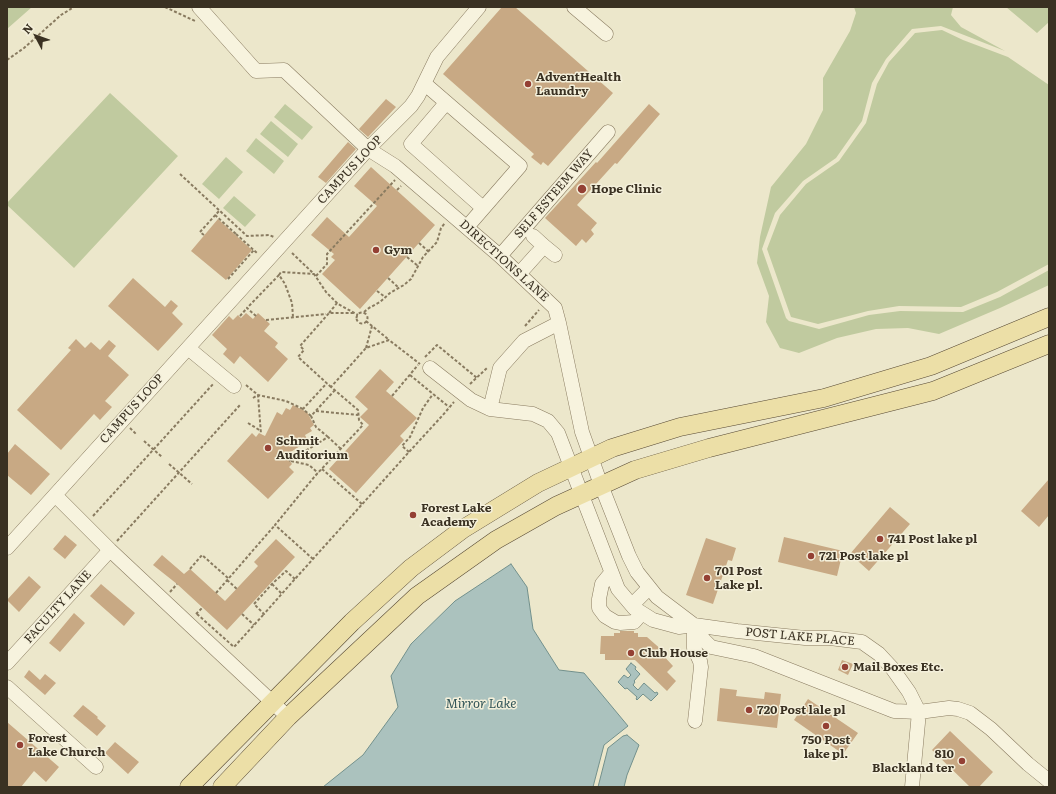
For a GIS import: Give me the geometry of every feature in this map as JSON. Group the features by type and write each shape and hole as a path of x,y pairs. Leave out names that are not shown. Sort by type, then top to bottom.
{"main road":[{"path":"189,787 352,622 411,568 463,529 538,483 612,448 680,427 824,398 931,366 1049,317"},
{"path":"222,787 288,717 417,596 496,540 556,506 635,470 709,448 933,391 1049,344"}],"street":[{"name":"DIRECTIONS LANE","path":"199,7 256,72 284,70 368,149 395,166 402,179 467,227 555,308 582,432 592,458"},
{"name":"CAMPUS LOOP","path":"7,548 368,149 411,106 425,84 438,57 479,7"},
{"path":"574,7 606,34"},
{"path":"425,84 520,166 467,227"},
{"path":"446,103 411,144 483,208"},
{"name":"SELF ESTEEM WAY","path":"500,256 608,132"},
{"path":"519,274 549,251 533,236"},
{"path":"490,409 500,368 524,341 559,323"},
{"path":"188,348 234,386"},
{"name":"POST LAKE PLACE","path":"425,366 471,400 490,409 533,414 548,421 558,433 618,588 637,609 653,620 678,627 694,627 798,638 830,638 862,642 879,654 892,668 909,692 919,712 894,711 754,656 711,647 694,627 657,597 637,572 601,486 592,458"},
{"path":"55,495 110,550 288,717"},
{"name":"FACULTY LANE","path":"7,663 110,550"},
{"path":"611,573 602,584 599,608 605,616 615,622 634,622 637,609 650,588"},
{"path":"694,627 694,648 701,667 695,721"},
{"path":"7,687 96,767"},
{"path":"912,787 919,712 949,708 958,708 970,713 991,729 1028,764 1049,781"}],"path":[{"path":"7,60 24,48 61,15 74,7"},
{"path":"180,174 244,234 250,236 272,236 278,241"},
{"path":"397,190 402,179"},
{"path":"240,316 281,272 315,275 327,264 327,254 402,179"},
{"path":"204,235 200,232 219,211"},
{"path":"215,215 266,262"},
{"path":"266,320 328,313 358,314 360,312 364,312 411,279 418,266 437,242 439,233 444,224 452,215"},
{"path":"224,223 228,219"},
{"path":"241,238 244,234"},
{"path":"419,243 428,252"},
{"path":"228,279 254,250"},
{"path":"292,253 315,275 326,292 337,303 354,313"},
{"path":"407,257 418,266"},
{"path":"278,275 285,284 292,303 293,317"},
{"path":"388,278 399,288"},
{"path":"376,291 385,298"},
{"path":"216,593 318,473 363,425 359,420 358,410 298,357 304,350 300,346 337,303"},
{"path":"247,308 256,316"},
{"path":"364,312 367,316 366,321"},
{"path":"358,314 358,321 363,323 366,321"},
{"path":"366,321 425,366"},
{"path":"331,387 366,348 372,326"},
{"path":"366,348 389,340"},
{"path":"392,396 410,375 425,366 437,345 477,378"},
{"path":"410,375 449,408"},
{"path":"91,518 214,382"},
{"path":"302,409 326,383"},
{"path":"311,416 335,390"},
{"path":"409,452 402,446 410,437 423,408 433,394"},
{"path":"248,423 261,433 258,395"},
{"path":"253,398 258,395 286,401 302,409 311,416 316,427 341,449"},
{"path":"197,614 234,647 457,398"},
{"path":"110,550 113,544 240,405"},
{"path":"316,411 358,415"},
{"path":"318,473 310,465 289,461 328,437"},
{"path":"144,441 162,457"},
{"path":"170,464 192,484"},
{"path":"322,469 362,504"},
{"path":"275,525 313,559"},
{"path":"190,569 202,555 237,589"},
{"path":"264,614 254,604 286,571 295,579"},
{"path":"272,584 282,594"},
{"path":"242,614 254,625"}],"green space":[{"path":"7,7 32,7 7,29"},
{"path":"854,7 953,7 951,15 961,27 1005,51 941,26 912,29 886,59 872,83 862,121 836,158 803,181 775,213 762,249 786,318 789,321 819,329 869,315 900,311 963,312 1000,297 1049,270 1049,285 939,334 908,328 876,329 837,338 799,353 780,348 766,322 769,296 757,263 760,237 771,187 806,144 823,110 823,78 850,31 856,13"},
{"path":"1006,7 1049,7 1049,22 1037,33"},
{"path":"942,30 963,40 1008,57 1049,85 1049,264 997,292 961,307 899,306 868,311 818,324 791,317 767,249 780,215 806,184 839,161 866,123 877,84 889,62 915,33"},
{"path":"110,93 178,156 74,268 7,205 7,203"},
{"path":"285,104 313,127 302,140 274,117"},
{"path":"271,121 298,144 288,157 260,134"},
{"path":"256,138 284,161 274,174 246,151"},
{"path":"226,157 243,172 219,199 202,184"},
{"path":"234,196 256,215 245,227 223,208"}],"water":[{"name":"Mirror Lake","path":"511,564 527,587 533,629 559,670 584,673 628,726 604,745 593,787 323,787 363,755 398,707 391,676 411,644 455,601"},
{"path":"631,663 636,667 635,669 640,674 634,681 635,682 633,685 638,690 644,683 655,693 657,692 658,694 651,701 643,694 637,700 637,697 618,682 624,675 628,678 631,675 626,669"},
{"path":"627,735 639,745 627,775 624,787 598,787 608,748 623,736"}],"building":[{"name":"AdventHealth Laundry","path":"502,7 515,7 613,93 548,166 543,162 541,165 531,157 534,154 443,74"},
{"path":"386,99 396,107 368,137 359,129"},
{"name":"Hope Clinic","path":"649,104 660,114 617,164 615,163 577,205 597,223 591,230 594,234 586,243 582,239 576,246 545,218 596,162 597,163"},
{"path":"348,142 356,149 326,183 318,177"},
{"name":"Gym","path":"371,167 435,225 360,309 322,274 335,260 331,257 334,254 311,235 327,217 349,237 377,206 354,186"},
{"path":"218,219 252,250 226,280 191,251"},
{"path":"133,278 165,307 171,300 178,306 172,313 183,324 158,351 108,306"},
{"path":"246,313 253,319 258,313 270,324 264,331 278,343 275,347 288,359 268,382 240,356 234,364 223,354 227,349 212,335 229,316 233,320 238,315 241,318"},
{"path":"76,339 85,348 91,342 100,350 109,340 116,346 108,356 129,375 105,401 112,407 100,420 94,414 61,450 17,410 71,350 68,348"},
{"path":"380,369 394,382 386,391 417,418 400,436 404,440 356,493 329,469 369,425 360,417 368,409 355,397"},
{"name":"Schmit Auditorium","path":"293,405 307,412 314,425 310,428 312,431 305,435 308,441 286,455 292,464 289,467 294,472 268,499 227,461 252,433 256,437 259,433 265,436 277,412 282,415 286,408 290,410"},
{"path":"15,444 50,474 31,495 7,475 7,454"},
{"path":"1049,479 1049,515 1039,527 1021,511"},
{"name":"741 Post lake pl","path":"890,507 910,524 869,571 850,554"},
{"path":"65,535 77,545 65,559 53,549"},
{"name":"721 Post lake pl","path":"784,537 843,551 837,576 778,562"},
{"name":"701 Post Lake pl.","path":"706,538 736,548 732,561 728,560 713,604 686,595"},
{"path":"276,539 295,557 227,630 177,584 153,565 162,555 184,574 190,569 225,601 258,566 254,562"},
{"path":"29,576 41,587 19,612 7,600"},
{"path":"101,584 135,613 124,626 90,596"},
{"path":"74,613 85,623 60,652 49,643"},
{"name":"Club House","path":"620,631 634,631 634,633 638,633 638,637 647,637 663,651 661,653 673,666 667,672 676,681 667,691 635,660 605,660 605,654 600,654 601,636 614,636 614,633 620,633"},
{"name":"Mail Boxes Etc.","path":"842,660 853,664 848,675 838,670"},
{"path":"29,670 40,680 45,674 56,683 45,695 24,677"},
{"name":"720 Post lale pl","path":"720,688 737,690 736,696 764,699 765,692 781,694 777,728 717,721"},
{"name":"750 Post lake pl.","path":"808,699 858,733 843,754 794,720"},
{"path":"83,705 98,717 97,718 106,726 97,736 73,716"},
{"name":"Forest Lake Church","path":"7,722 59,767 46,782 34,771 21,787 7,787"},
{"name":"810 Blackland ter","path":"950,731 993,772 979,787 970,787 932,750"},
{"path":"115,742 139,762 128,774 105,753"}],"place":[{"name":"AdventHealth Laundry","path":"528,84"},
{"name":"Hope Clinic","path":"582,189"},
{"name":"Gym","path":"376,250"},
{"name":"Schmit Auditorium","path":"268,448"},
{"name":"Forest Lake Academy","path":"413,515"},
{"name":"741 Post lake pl","path":"880,539"},
{"name":"721 Post lake pl","path":"811,556"},
{"name":"701 Post Lake pl.","path":"707,578"},
{"name":"Club House","path":"631,653"},
{"name":"Mail Boxes Etc.","path":"845,667"},
{"name":"720 Post lale pl","path":"749,710"},
{"name":"750 Post lake pl.","path":"826,726"},
{"name":"Forest Lake Church","path":"20,745"},
{"name":"810 Blackland ter","path":"962,761"}]}
